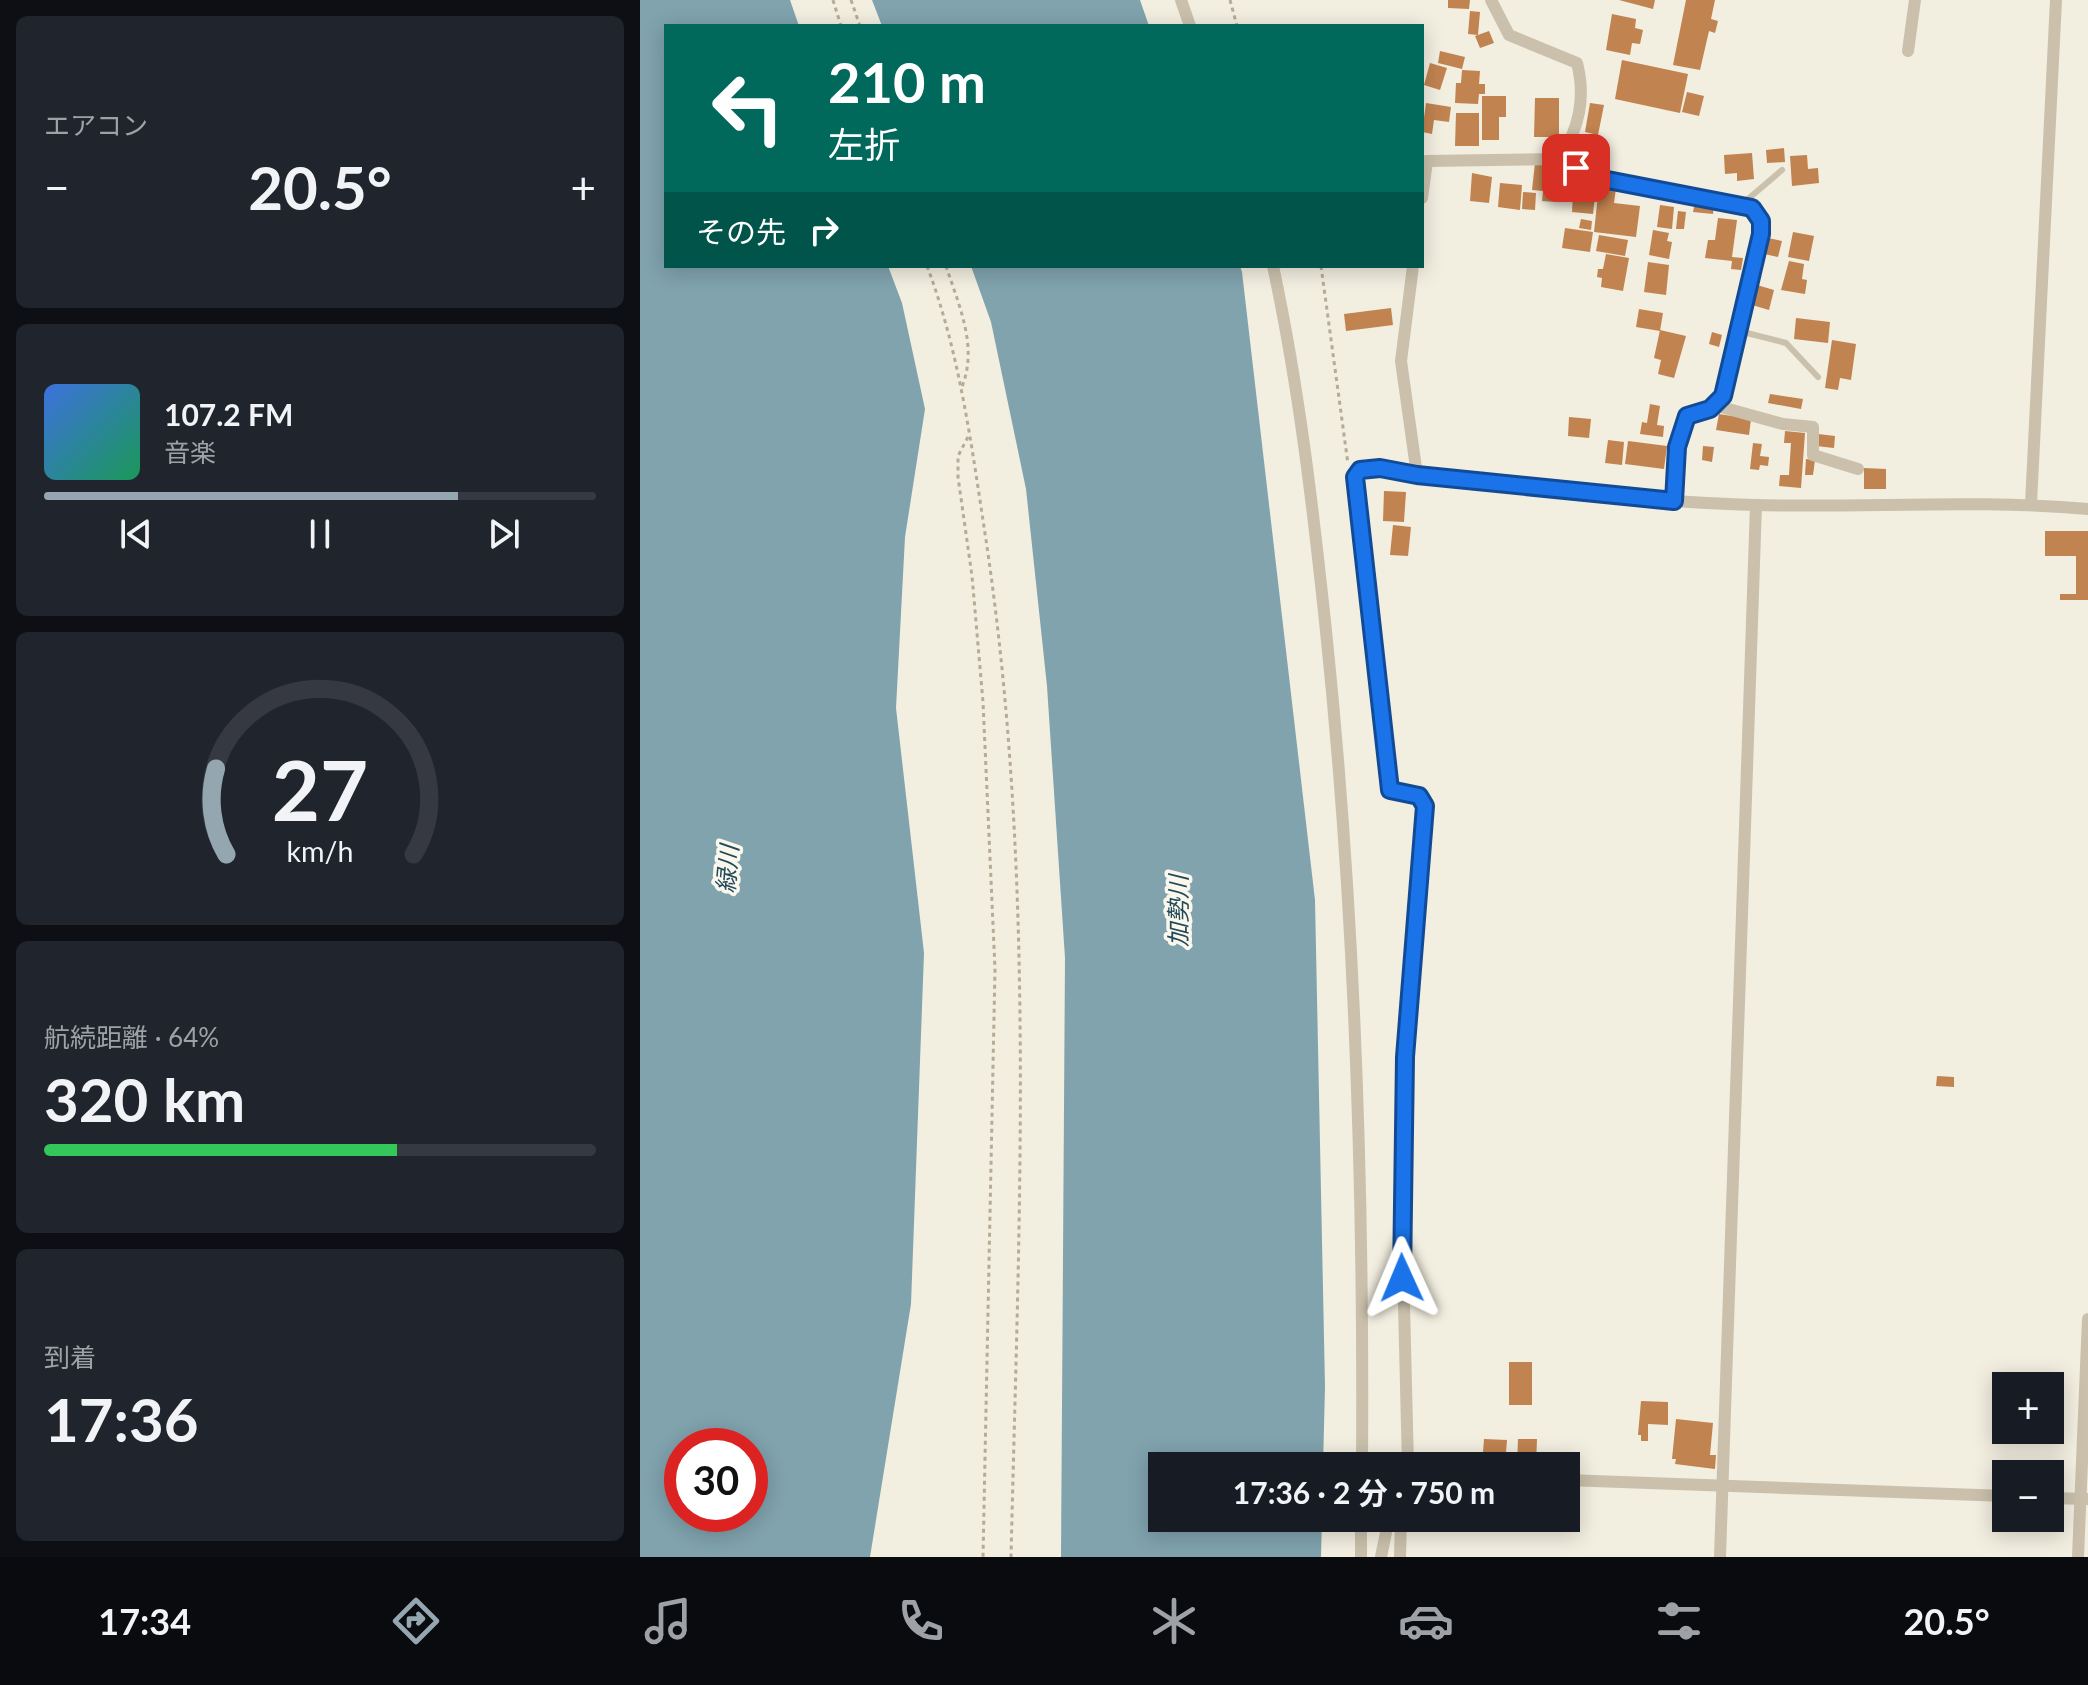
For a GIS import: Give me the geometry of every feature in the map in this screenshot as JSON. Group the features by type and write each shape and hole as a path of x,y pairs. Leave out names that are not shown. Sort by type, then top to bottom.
{"street":[{"path":"1181,0 1189,24"},
{"path":"1491,0 1509,35 1577,63 1582,83 1578,123 1560,159"},
{"path":"1908,51 1915,0"},
{"path":"2031,504 2056,0"},
{"path":"1424,160 1560,159 1592,177 1752,208 1761,221 1761,234 1723,396 1714,405 1687,416 1677,447 1674,501"},
{"path":"1273,268 1294,363 1306,445 1343,797 1357,1034 1362,1452"},
{"path":"1413,268 1401,361 1417,475"},
{"path":"1714,405 1783,424 1813,427 1813,455 1858,469"},
{"path":"1408,1452 1401,1183 1405,1057 1425,806 1419,796 1390,790 1355,477 1360,470 1380,468 1417,475 1674,501 1756,505 2031,504 2088,509"},
{"path":"1720,1557 1756,505"},
{"path":"2078,1557 2084,1499 2088,1319"},
{"path":"1580,1481 1992,1496"},
{"path":"2064,1498 2084,1499"},
{"path":"1361,1532 1361,1557"},
{"path":"1381,1557 1386,1532"},
{"path":"1400,1557 1401,1532"}],"lane":[{"path":"1741,205 1748,195 1782,170"},
{"path":"1739,331 1786,343 1818,377"}],"path":[{"path":"833,0 840,24"},
{"path":"851,0 859,24"},
{"path":"1230,0 1236,24"},
{"path":"928,268 969,435 1001,642 1021,942 1011,1557"},
{"path":"947,268 967,333 968,373 960,392"},
{"path":"1321,268 1341,425 1349,471 1355,477"},
{"path":"969,435 958,456 958,477 972,576 983,702 996,1028 983,1557"}],"water":[{"name":"緑川","path":"640,0 790,0 798,24 664,24 664,268 889,268 902,303 925,409 905,537 896,708 924,953 911,1304 870,1557 640,1557"},
{"path":"872,0 1140,0 1148,24 881,24"},
{"name":"加勢川","path":"972,268 1241,268 1315,900 1325,1387 1323,1452 1148,1452 1148,1532 1322,1532 1321,1557 1061,1557 1065,958 1047,686 1026,489 991,322"}],"building":[{"path":"1448,0 1470,0 1469,9 1448,8"},
{"path":"1619,0 1655,0 1653,9"},
{"path":"1686,0 1715,0 1711,19 1718,21 1715,33 1709,31 1700,70 1673,65"},
{"path":"1470,11 1480,12 1478,35 1468,34"},
{"path":"1612,14 1636,19 1635,28 1643,30 1640,44 1632,43 1630,55 1606,50"},
{"path":"1489,31 1494,43 1480,48 1475,36"},
{"path":"1440,51 1465,57 1462,69 1438,63"},
{"path":"1622,60 1688,74 1680,113 1615,99"},
{"path":"1430,63 1447,68 1440,90 1424,85"},
{"path":"1462,70 1480,71 1479,84 1485,84 1485,94 1479,94 1478,104 1455,103 1456,83 1461,83"},
{"path":"1687,92 1704,96 1699,116 1682,112"},
{"path":"1482,96 1506,96 1506,117 1499,117 1499,140 1482,140"},
{"path":"1535,98 1559,98 1559,137 1534,137"},
{"path":"1426,103 1451,107 1449,122 1434,120 1432,134 1424,132"},
{"path":"1590,103 1604,105 1598,135 1585,132"},
{"path":"1456,113 1479,113 1479,146 1455,146"},
{"path":"1784,148 1785,162 1767,163 1766,150"},
{"path":"1752,153 1754,179 1737,181 1737,173 1725,174 1724,155"},
{"path":"1807,155 1808,169 1818,168 1819,183 1792,186 1790,156"},
{"path":"1535,163 1560,166 1556,202 1542,201 1543,191 1532,190"},
{"path":"1472,173 1492,177 1489,203 1470,201"},
{"path":"1575,174 1592,180 1591,194 1572,192"},
{"path":"1500,183 1522,185 1520,210 1498,207"},
{"path":"1599,186 1616,188 1614,203 1640,206 1636,237 1594,232"},
{"path":"1523,192 1536,193 1535,210 1522,209"},
{"path":"1573,194 1595,196 1593,214 1572,212"},
{"path":"1695,202 1714,205 1713,214 1693,212"},
{"path":"1660,205 1674,207 1672,229 1657,227"},
{"path":"1678,211 1686,212 1684,229 1676,229"},
{"path":"1718,218 1737,220 1732,257 1743,258 1741,270 1731,269 1732,261 1705,258 1708,240 1715,240"},
{"path":"1581,219 1592,221 1591,230 1579,228"},
{"path":"1565,228 1593,232 1590,252 1562,248"},
{"path":"1653,230 1669,233 1667,241 1672,242 1669,259 1649,255"},
{"path":"1793,232 1814,236 1809,261 1788,257"},
{"path":"1599,235 1628,240 1625,256 1596,251"},
{"path":"1768,238 1782,241 1778,257 1764,254"},
{"path":"1606,254 1629,258 1623,291 1601,287 1602,278 1597,277 1598,269 1603,269"},
{"path":"1789,261 1804,264 1802,279 1807,280 1805,294 1781,290"},
{"path":"1648,262 1669,265 1666,295 1644,292"},
{"path":"1757,285 1774,290 1769,310 1752,305"},
{"path":"1391,308 1393,325 1346,331 1344,314"},
{"path":"1639,309 1663,313 1660,331 1636,327"},
{"path":"1796,318 1830,322 1828,343 1794,339"},
{"path":"1660,330 1686,336 1674,378 1658,374 1661,360 1654,358"},
{"path":"1712,332 1722,335 1719,347 1709,344"},
{"path":"1832,340 1856,344 1851,380 1840,378 1838,390 1825,388"},
{"path":"1770,394 1803,399 1801,409 1768,403"},
{"path":"1650,404 1660,406 1657,425 1664,426 1663,437 1640,434 1642,422 1647,423"},
{"path":"1719,414 1751,419 1749,435 1716,430"},
{"path":"1569,417 1591,419 1589,438 1568,436"},
{"path":"1785,431 1805,433 1801,488 1779,486 1780,475 1789,475 1791,443 1784,443"},
{"path":"1818,434 1835,436 1834,448 1816,446"},
{"path":"1608,440 1624,442 1622,465 1605,463"},
{"path":"1628,441 1667,446 1664,469 1625,464"},
{"path":"1753,443 1762,444 1760,456 1769,457 1768,466 1760,465 1759,470 1750,469"},
{"path":"1703,446 1714,447 1712,462 1702,460"},
{"path":"1806,459 1815,460 1813,475 1805,475"},
{"path":"1864,468 1886,469 1886,489 1864,489"},
{"path":"1384,491 1406,492 1404,522 1383,521"},
{"path":"1393,525 1411,527 1408,556 1390,555"},
{"path":"2045,531 2088,531 2088,600 2060,600 2060,594 2076,594 2076,556 2045,556"},
{"path":"1937,1076 1954,1077 1954,1087 1936,1086"},
{"path":"1509,1362 1532,1362 1532,1405 1509,1405"},
{"path":"1641,1401 1668,1402 1668,1425 1648,1424 1648,1441 1641,1441 1641,1435 1638,1435"},
{"path":"1676,1419 1713,1423 1710,1455 1716,1455 1715,1469 1675,1464 1676,1459 1672,1459"},
{"path":"1484,1439 1507,1440 1506,1452 1483,1452"},
{"path":"1518,1439 1537,1439 1537,1452 1518,1452"}],"route":[{"path":"1402,1278 1405,1057 1425,806 1419,796 1390,790 1384,758 1355,477 1360,470 1380,468 1417,475 1674,501 1677,447 1687,416 1710,409 1723,396 1761,234 1761,221 1752,208 1592,177 1576,168"}]}
